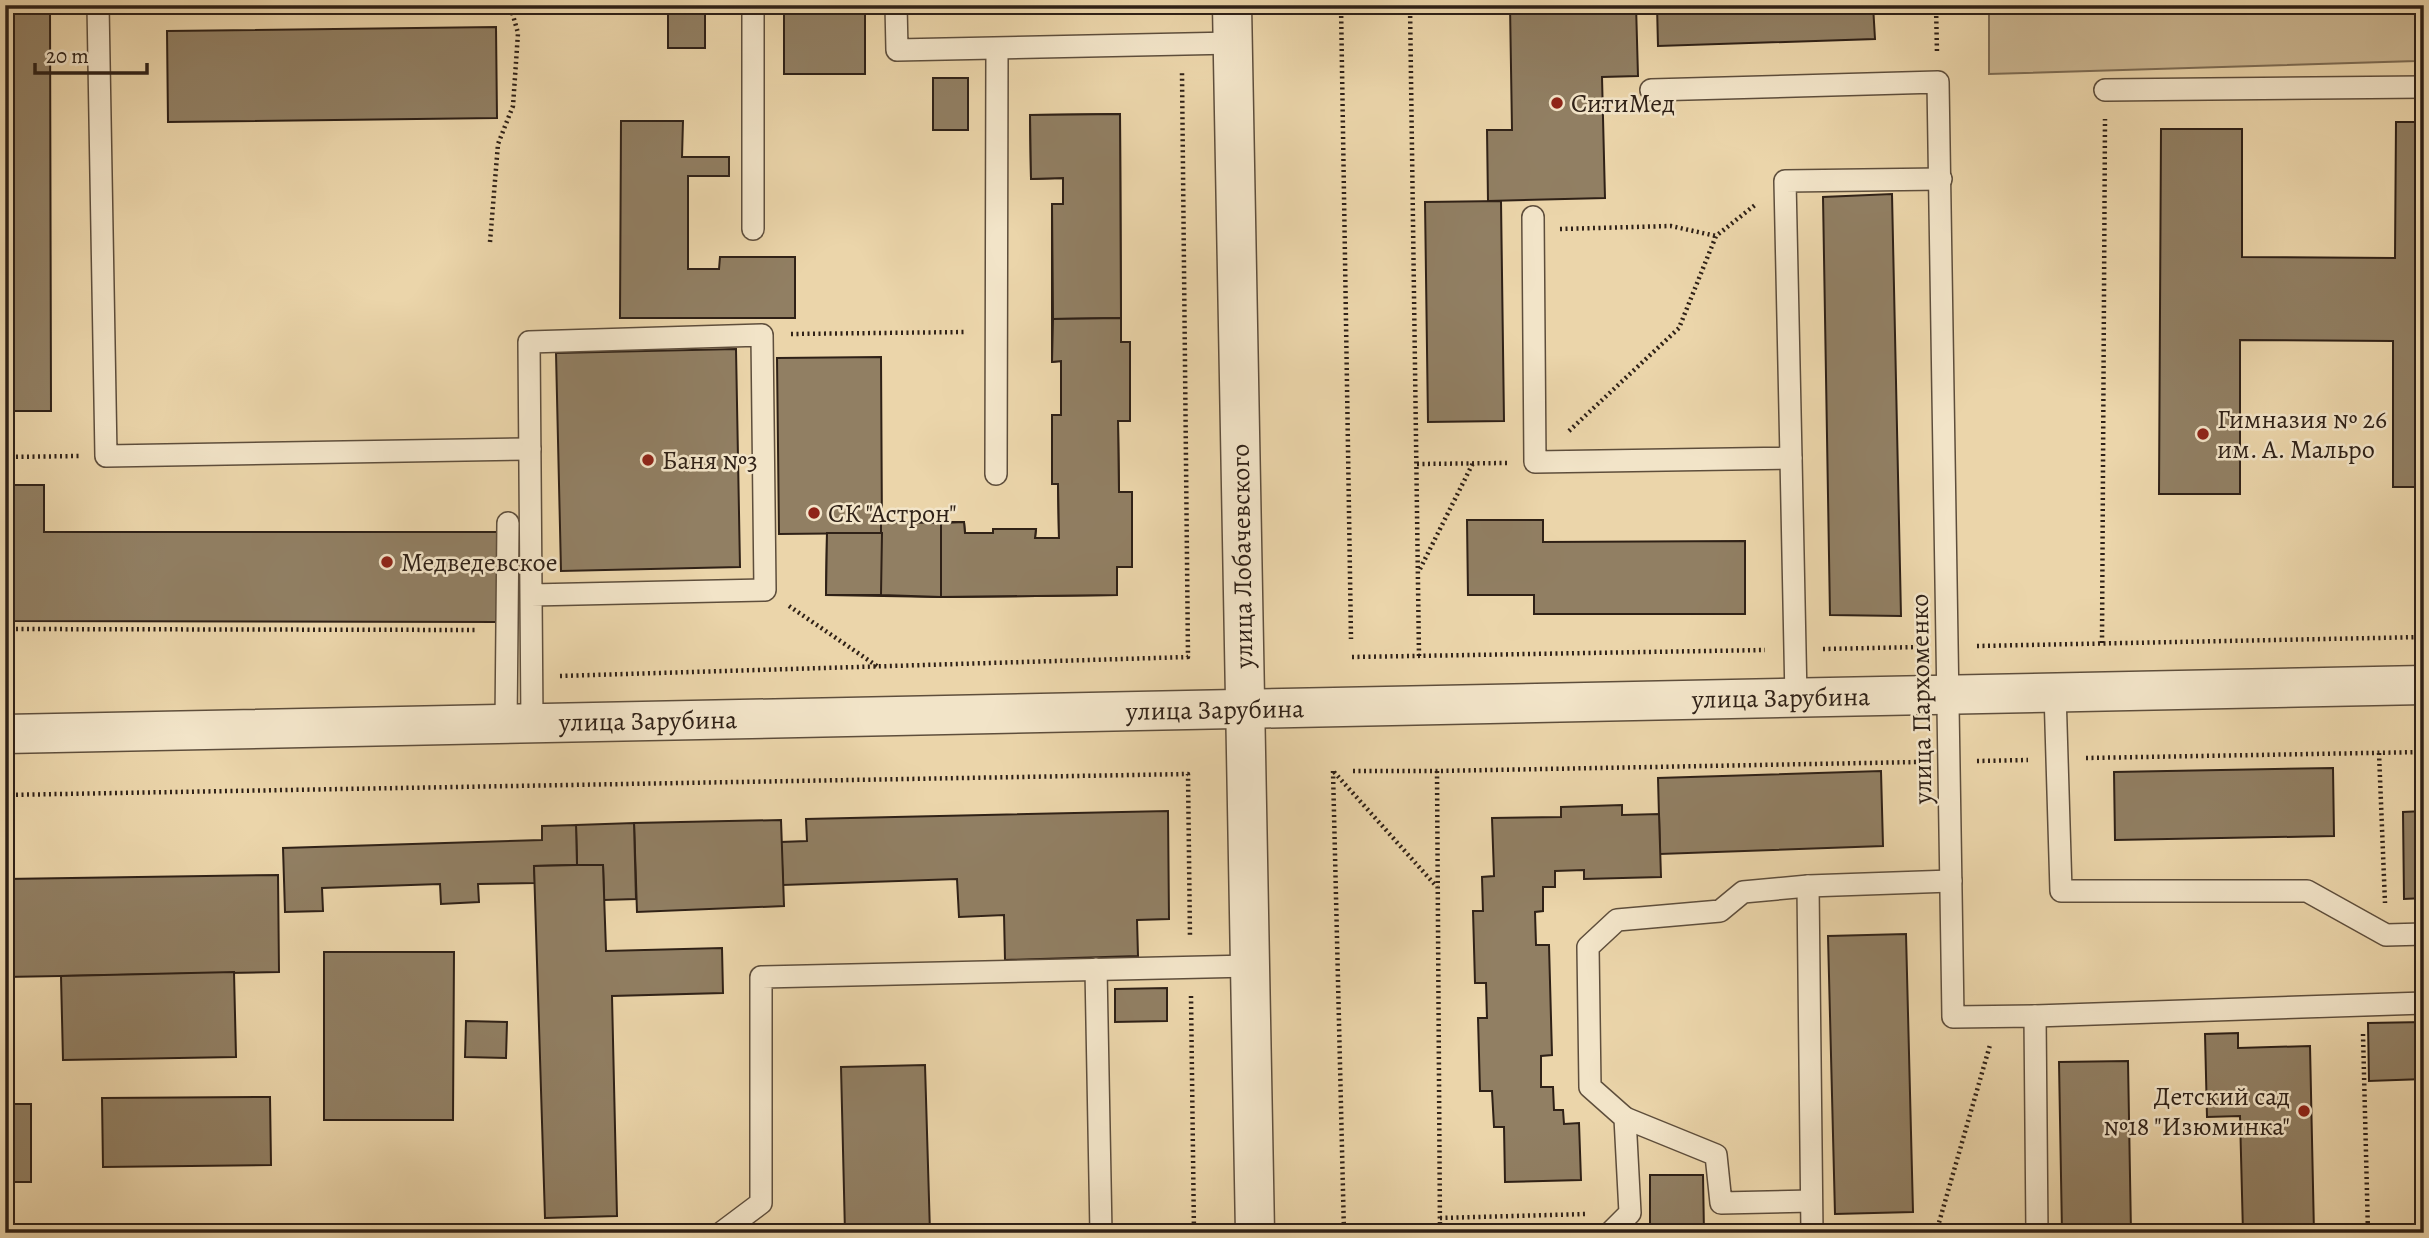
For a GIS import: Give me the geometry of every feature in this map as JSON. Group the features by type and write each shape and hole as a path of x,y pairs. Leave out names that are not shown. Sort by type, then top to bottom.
{"street":[{"name":"улица Лобачевского","path":"1232,5 1255,1233"},
{"name":"улица Зарубина","path":"5,734 2424,685"}],"lane":[{"path":"98,5 106,456 530,449"},
{"path":"753,5 754,229"},
{"path":"897,5 897,50 1233,43"},
{"path":"996,474 997,48"},
{"path":"1651,90 1938,82"},
{"name":"улица Пархоменко","path":"1938,82 1953,1017 2424,1003"},
{"path":"2105,90 2424,88"},
{"path":"1796,698 1785,181 1941,179"},
{"path":"1533,223 1535,462 1791,458"},
{"path":"519,723 532,677 531,595 530,449 528,342 762,335 765,590 531,595"},
{"path":"508,523 505,630 519,723"},
{"path":"2055,692 2062,891 2307,891 2386,935 2424,934"},
{"path":"1811,1200 1721,1203 1716,1155 1625,1118 1590,1087 1588,947 1617,920 1720,911 1744,891 1951,881"},
{"path":"1808,886 1812,1233"},
{"path":"721,1233 761,1203 761,977 1250,966"},
{"path":"1097,969 1101,1233"},
{"path":"2035,1016 2037,1233"},
{"path":"1610,1233 1630,1213 1625,1118"}],"path":[{"path":"490,242 498,144 513,106 518,33 510,5"},
{"path":"1341,5 1351,639"},
{"path":"1410,5 1419,656"},
{"path":"1936,5 1938,82"},
{"path":"532,677 1188,657 1181,43"},
{"path":"2102,643 2105,90"},
{"path":"1417,464 1535,462 1679,328 1716,236 1785,181"},
{"path":"1533,223 1671,226 1716,236"},
{"path":"762,335 996,331"},
{"path":"5,457 106,456"},
{"path":"1418,572 1472,463"},
{"path":"765,590 878,667"},
{"path":"5,629 505,630"},
{"path":"1966,646 2424,638"},
{"path":"1816,649 1925,647"},
{"path":"1352,657 1775,649"},
{"path":"2078,759 2424,752"},
{"path":"2379,753 2386,935"},
{"path":"1969,761 2038,759"},
{"path":"1353,771 1928,761"},
{"path":"1344,1233 1333,771 1437,887"},
{"path":"1437,771 1440,1233"},
{"path":"5,795 1188,774 1194,1233"},
{"path":"2362,1005 2368,1233"},
{"path":"1936,1233 1999,1016"},
{"path":"1440,1218 1630,1213"}],"shaded area":[{"path":"1989,5 2415,5 2416,61 1989,74"}],"building":[{"path":"5,5 50,5 51,411 5,411"},
{"path":"668,5 705,5 705,48 668,48"},
{"path":"784,5 865,5 865,74 784,74"},
{"name":"СитиМед","path":"1510,5 1636,5 1638,76 1602,77 1605,198 1488,201 1487,130 1512,130"},
{"path":"1657,5 1873,5 1875,39 1658,46"},
{"path":"496,27 497,118 168,122 167,31"},
{"path":"933,78 968,78 968,130 933,130"},
{"path":"1120,114 1121,342 1130,342 1130,421 1118,421 1119,492 1132,492 1132,567 1117,567 1117,595 826,595 827,533 882,533 881,522 964,522 965,533 993,533 993,529 1036,529 1035,538 1059,538 1058,484 1052,484 1052,415 1061,415 1061,361 1052,362 1052,204 1063,204 1063,178 1031,179 1030,115"},
{"path":"1120,114 1121,318 1053,319 1052,204 1063,204 1063,178 1031,179 1030,115"},
{"path":"621,121 683,121 682,157 729,157 729,176 688,176 688,269 719,269 720,257 795,257 795,318 620,318"},
{"path":"2396,122 2424,122 2424,487 2393,487 2393,341 2240,340 2240,494 2159,494 2161,129 2242,129 2242,257 2395,258"},
{"path":"1892,194 1901,616 1830,615 1823,197"},
{"path":"1501,201 1504,421 1428,422 1425,202"},
{"path":"1121,318 1121,342 1130,342 1130,421 1118,421 1119,492 1132,492 1132,567 1117,567 1117,595 941,597 941,523 964,522 965,533 993,533 993,529 1036,529 1035,538 1059,538 1058,484 1052,484 1052,415 1061,415 1061,361 1052,362 1053,319"},
{"name":"Баня №3","path":"736,349 740,567 561,571 556,353"},
{"path":"881,357 882,533 779,534 777,358"},
{"path":"5,485 44,485 44,532 500,532 500,622 5,621"},
{"path":"1467,520 1543,520 1543,542 1745,541 1745,614 1534,614 1534,595 1468,595"},
{"path":"881,522 941,523 941,597 881,595"},
{"path":"827,533 882,533 881,595 826,595"},
{"path":"2333,768 2334,836 2115,840 2114,772"},
{"path":"1881,771 1883,846 1660,854 1658,778"},
{"path":"1622,805 1622,815 1659,814 1661,877 1584,879 1584,870 1555,871 1555,887 1543,887 1543,911 1535,912 1536,945 1549,945 1552,1055 1541,1056 1541,1087 1553,1087 1554,1110 1563,1110 1564,1124 1579,1123 1581,1180 1505,1182 1504,1127 1494,1127 1492,1091 1480,1091 1478,1018 1487,1018 1486,983 1475,983 1473,911 1483,911 1482,877 1494,876 1492,818 1561,817 1561,807"},
{"path":"1168,811 1169,919 1137,920 1138,956 1005,960 1004,915 959,917 957,879 783,885 781,842 807,841 806,819"},
{"path":"2424,811 2424,898 2404,899 2403,812"},
{"path":"781,820 784,906 637,912 634,823"},
{"path":"634,823 636,899 604,900 603,865 577,865 576,825"},
{"path":"576,825 577,865 534,866 535,883 478,884 479,902 441,904 440,884 322,888 323,911 285,912 283,848 542,840 542,826"},
{"path":"603,865 606,951 722,948 723,993 612,996 617,1216 545,1218 534,866"},
{"path":"278,875 279,972 5,977 5,879"},
{"path":"1906,934 1913,1212 1835,1214 1828,936"},
{"path":"324,952 454,952 453,1120 324,1120"},
{"path":"234,972 236,1057 63,1060 61,976"},
{"path":"1167,988 1167,1021 1115,1022 1115,989"},
{"path":"466,1021 507,1022 506,1058 465,1057"},
{"path":"2424,1022 2424,1079 2369,1081 2368,1023"},
{"path":"2238,1033 2238,1048 2310,1046 2314,1233 2243,1233 2240,1116 2207,1117 2205,1034"},
{"path":"2128,1061 2131,1233 2062,1233 2059,1062"},
{"path":"925,1065 930,1233 845,1233 841,1067"},
{"path":"270,1097 271,1165 103,1167 102,1098"},
{"path":"5,1104 31,1104 31,1182 5,1182"},
{"path":"1650,1175 1703,1175 1704,1233 1650,1233"}],"place":[{"name":"СитиМед","path":"1557,103"},
{"name":"Гимназия № 26 им. А. Мальро","path":"2203,434"},
{"name":"Баня №3","path":"648,460"},
{"name":"СК \"Астрон\"","path":"814,513"},
{"name":"Медведевское","path":"387,562"},
{"name":"Детский сад №18 \"Изюминка\"","path":"2304,1111"}]}
